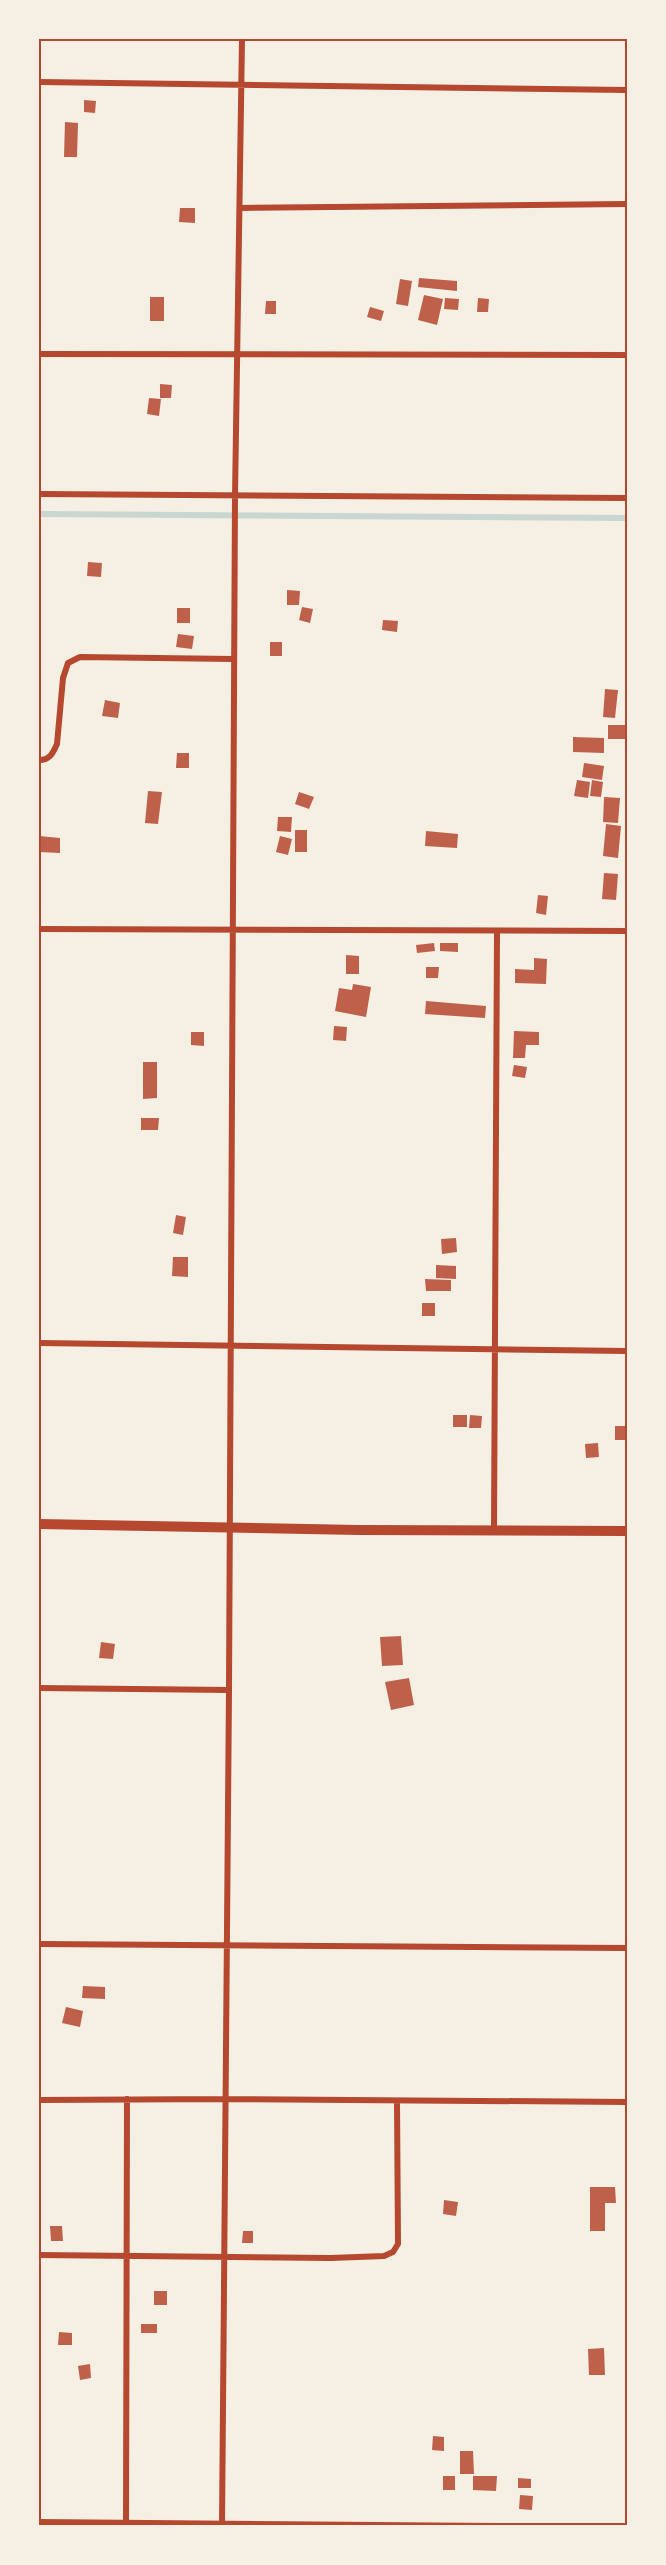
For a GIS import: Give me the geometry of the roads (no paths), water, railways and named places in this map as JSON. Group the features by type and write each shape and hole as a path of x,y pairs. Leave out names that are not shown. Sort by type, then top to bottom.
{"street":[{"path":"222,2525 235,496 242,39"},
{"path":"39,82 627,90"},
{"path":"240,208 627,204"},
{"path":"39,354 627,355"},
{"path":"39,494 627,498"},
{"path":"39,760 44,760 53,754 57,744 63,678 68,663 81,657 234,658"},
{"path":"39,929 627,932"},
{"path":"494,1530 497,931"},
{"path":"39,1343 627,1351"},
{"path":"39,1524 359,1530 627,1531"},
{"path":"39,1688 229,1690"},
{"path":"39,1944 627,1948"},
{"path":"126,2524 127,2099"},
{"path":"39,2100 627,2102"},
{"path":"39,2255 331,2258 384,2256 393,2252 398,2244 397,2101"},
{"path":"39,2522 496,2526"}],"waterway":[{"path":"39,514 627,518"}]}
